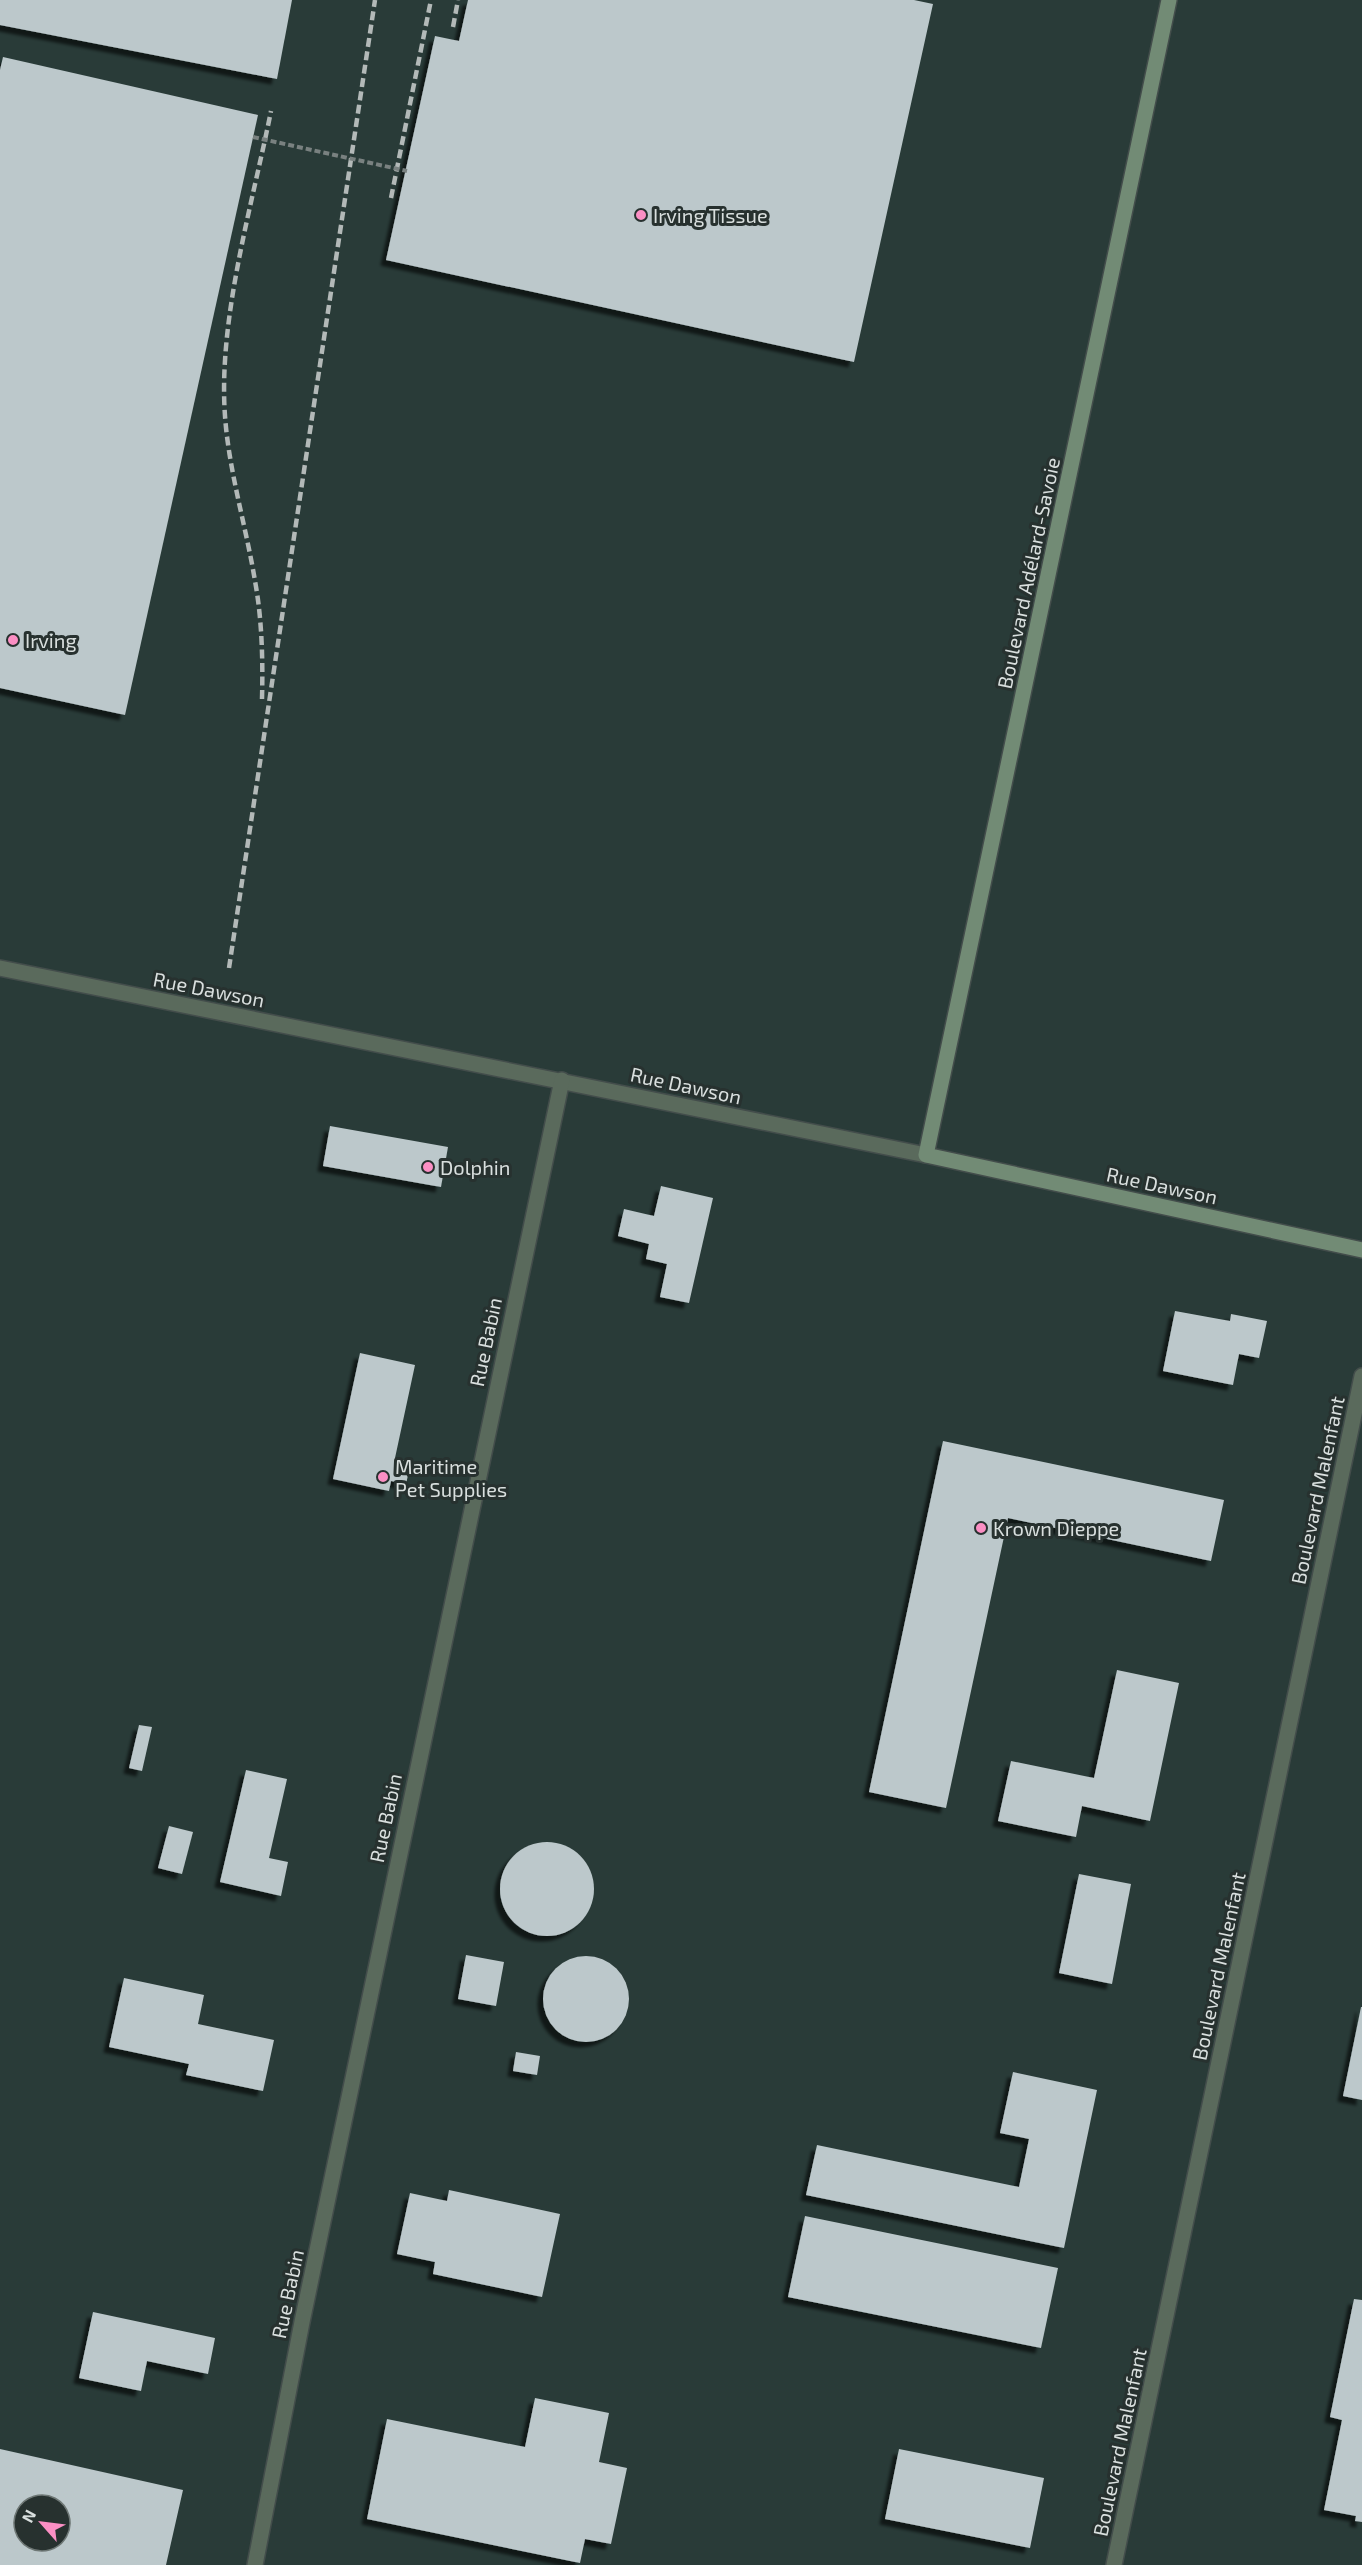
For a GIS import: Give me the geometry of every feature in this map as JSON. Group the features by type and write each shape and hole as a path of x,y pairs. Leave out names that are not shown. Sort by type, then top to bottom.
{"street":[{"name":"Boulevard Adélard-Savoie","path":"926,1155 1169,0"},
{"name":"Rue Dawson","path":"0,968 926,1155 1362,1250"},
{"name":"Rue Babin","path":"255,2565 302,2322 562,1080"},
{"name":"Boulevard Malenfant","path":"1114,2565 1362,1376"}],"path":[{"path":"254,137 407,171"}],"shaded area":[{"path":"0,0 1362,0 1362,2565 0,2565"}],"building":[{"path":"0,0 292,0 277,79 0,25"},
{"name":"Irving Tissue","path":"468,0 914,0 933,4 854,362 386,260 435,36 459,41"},
{"path":"3,57 258,115 125,715 0,688 0,70"},
{"path":"330,1126 448,1147 441,1187 323,1166"},
{"path":"661,1186 713,1198 689,1303 660,1297 667,1264 646,1259 649,1244 618,1236 624,1209 654,1216"},
{"path":"1175,1311 1230,1321 1231,1314 1267,1321 1259,1358 1239,1354 1233,1385 1163,1371"},
{"path":"360,1353 415,1365 395,1458 411,1462 406,1484 391,1481 389,1491 333,1479"},
{"path":"943,1441 1224,1500 1211,1561 1008,1518 946,1808 869,1792"},
{"path":"1117,1670 1179,1683 1150,1821 1082,1806 1076,1837 998,1821 1011,1761 1094,1778"},
{"path":"139,1725 152,1727 142,1771 129,1768"},
{"path":"246,1770 287,1779 269,1858 288,1862 281,1896 220,1882"},
{"path":"169,1826 193,1832 182,1874 158,1868"},
{"path":"547,1842 565,1845 580,1856 591,1871 594,1889 591,1907 580,1922 565,1933 547,1936 529,1933 514,1922 503,1907 500,1889 503,1871 514,1856 529,1845"},
{"path":"1079,1874 1131,1884 1112,1984 1059,1973"},
{"path":"466,1955 504,1962 496,2006 458,1999"},
{"path":"578,1956 594,1956 617,1968 626,1982 629,1999 626,2016 617,2030 594,2042 578,2042 562,2035 550,2023 543,2007 543,1991 550,1975 562,1963"},
{"path":"124,1978 204,1995 198,2024 274,2040 263,2091 186,2075 189,2064 109,2047"},
{"path":"1362,2007 1362,2100 1343,2096"},
{"path":"516,2052 540,2056 537,2075 513,2071"},
{"path":"1013,2072 1097,2090 1064,2248 806,2195 817,2145 1019,2187 1029,2139 1000,2133"},
{"path":"449,2190 560,2214 542,2297 433,2274 435,2262 397,2254 410,2193 447,2201"},
{"path":"805,2216 1058,2268 1041,2348 788,2297"},
{"path":"1354,2299 1362,2300 1362,2522 1355,2521 1356,2516 1324,2510 1342,2420 1330,2417"},
{"path":"93,2312 215,2338 208,2374 147,2361 141,2391 79,2378"},
{"path":"535,2398 609,2413 599,2462 627,2468 611,2544 585,2539 580,2563 367,2519 387,2419 525,2447"},
{"path":"0,2449 183,2490 166,2565 0,2565"},
{"path":"899,2449 1044,2478 1030,2548 885,2519"}],"railway":[{"path":"229,968 375,0"},
{"path":"391,198 431,0"},
{"path":"453,27 458,0"},
{"path":"262,699 259,610 230,458 225,416 224,379 231,302 271,111"}],"place":[{"name":"Irving Tissue","path":"641,215"},
{"name":"Irving","path":"13,640"},
{"name":"Dolphin","path":"428,1167"},
{"name":"Maritime Pet Supplies","path":"383,1477"},
{"name":"Krown Dieppe","path":"981,1528"}]}
